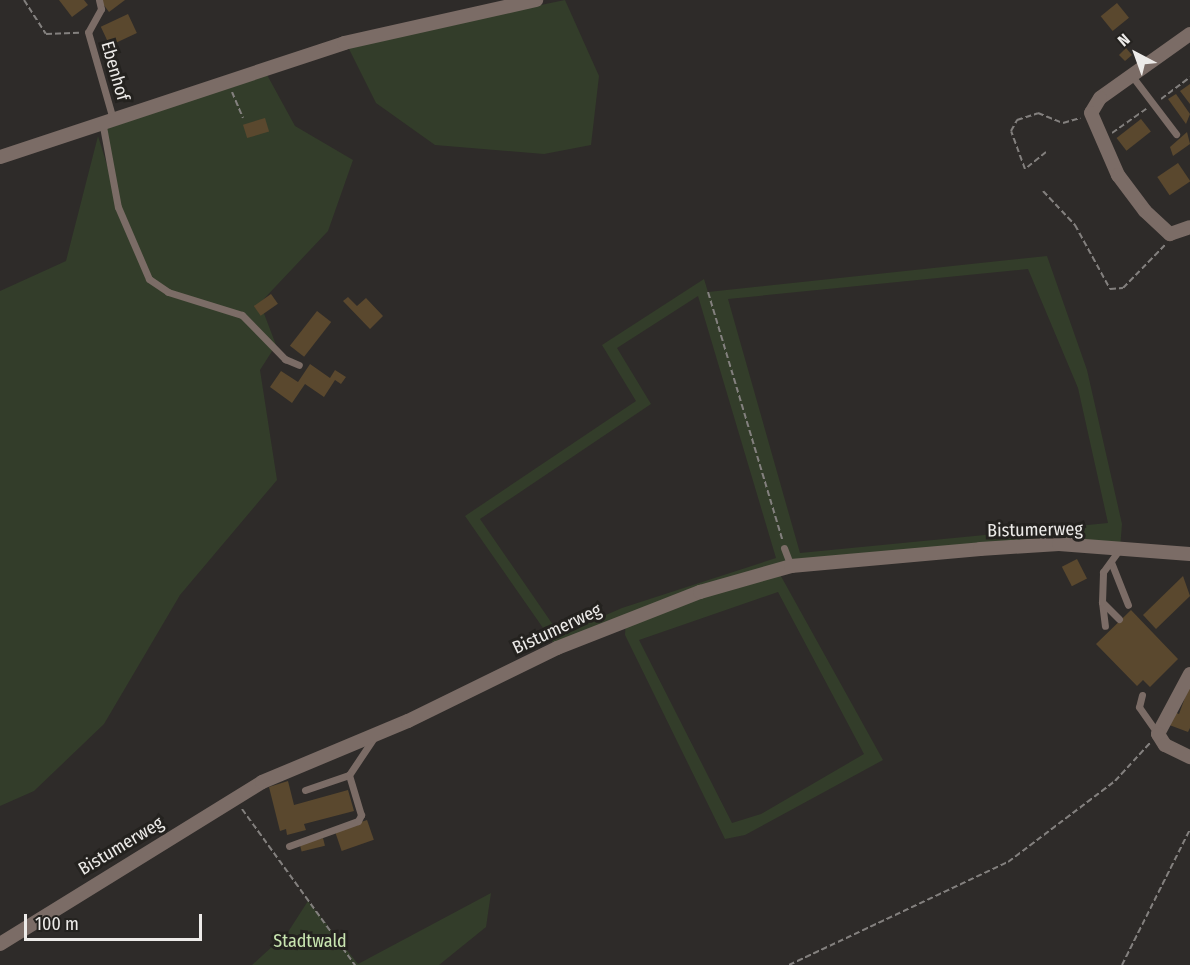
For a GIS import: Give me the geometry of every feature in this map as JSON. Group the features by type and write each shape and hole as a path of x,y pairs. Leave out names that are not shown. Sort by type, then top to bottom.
{"street":[{"path":"0,157 107,120 228,84 344,43 536,0"},
{"path":"1190,34 1100,98 1090,113 1118,175 1170,234 1190,227"},
{"name":"Bistumerweg","path":"0,944 235,798 626,618 791,566 1040,544 1190,554"},
{"path":"1190,674 1158,734 1165,745 1190,757"}],"lane":[{"name":"Ebenhof","path":"99,0 101,9 88,32 107,120 118,207 149,279 168,292 242,315 285,359 299,365"},
{"path":"1132,76 1176,134"},
{"path":"784,548 791,566"},
{"path":"1105,626 1101,602 1103,572 1120,549"},
{"path":"1111,561 1128,605"},
{"path":"1101,602 1119,619"},
{"path":"1142,694 1139,707 1158,734"},
{"path":"305,790 349,775 376,734"},
{"path":"289,846 358,821 361,815 349,775"}],"path":[{"path":"24,0 46,34 88,32"},
{"path":"228,84 243,118"},
{"path":"1046,152 1026,168 1011,131 1017,120 1038,113 1069,123 1090,113"},
{"path":"1043,191 1075,225 1110,289 1130,281 1170,234"},
{"path":"708,292 784,548"},
{"path":"789,965 1008,861 1115,782 1158,734"},
{"path":"235,798 355,965"},
{"path":"1122,965 1190,829"}],"green space":[{"path":"565,0 599,76 591,145 544,154 435,145 376,103 347,45"},
{"path":"266,73 295,126 353,160 328,231 260,303 276,345 260,370 277,480 180,595 104,724 34,791 0,806 0,291 66,261 98,136 108,168 105,131 115,120"},
{"path":"1047,256 1087,370 1122,524 1120,549 1059,544 777,569 883,760 745,835 725,839 625,635 626,619 557,648 465,516 636,401 602,345 704,279 708,292","holes":["1028,269 1078,388 1108,523 800,553 728,299","698,296 776,558 622,608 560,635 480,519 651,404 617,348","778,592 864,754 761,814 732,823 639,640"]},
{"name":"Stadtwald","path":"491,893 486,927 439,965 252,965 288,932 308,901 358,964"}],"building":[{"path":"59,0 84,0 88,5 72,17"},
{"path":"100,0 125,0 109,12"},
{"path":"1117,3 1129,18 1113,31 1101,16"},
{"path":"128,14 137,33 110,46 101,27"},
{"path":"1126,48 1132,55 1125,61 1119,55"},
{"path":"1190,84 1190,104 1180,91"},
{"path":"1176,94 1190,114 1186,124 1168,99"},
{"path":"265,118 269,131 247,138 243,125"},
{"path":"1141,119 1151,132 1126,151 1117,138"},
{"path":"1187,132 1190,144 1173,156 1170,147"},
{"path":"1178,163 1190,181 1170,195 1157,177"},
{"path":"271,294 278,304 261,316 254,306"},
{"path":"348,297 357,306 366,298 383,316 370,329 343,301"},
{"path":"317,311 331,322 304,357 290,346"},
{"path":"310,364 330,378 335,370 346,377 341,384 335,380 324,397 305,384 292,403 270,387 281,371 298,382"},
{"path":"1077,559 1087,579 1072,586 1062,567"},
{"path":"1183,576 1190,596 1156,629 1143,615"},
{"path":"1131,610 1178,659 1150,687 1143,680 1137,686 1096,644"},
{"path":"1190,684 1190,728 1188,732 1164,723 1169,710 1179,714"},
{"path":"288,781 294,805 348,790 354,811 304,824 306,830 287,835 286,829 280,831 269,787"},
{"path":"367,820 374,840 342,851 335,831"},
{"path":"323,838 325,846 302,852 300,844"}]}
